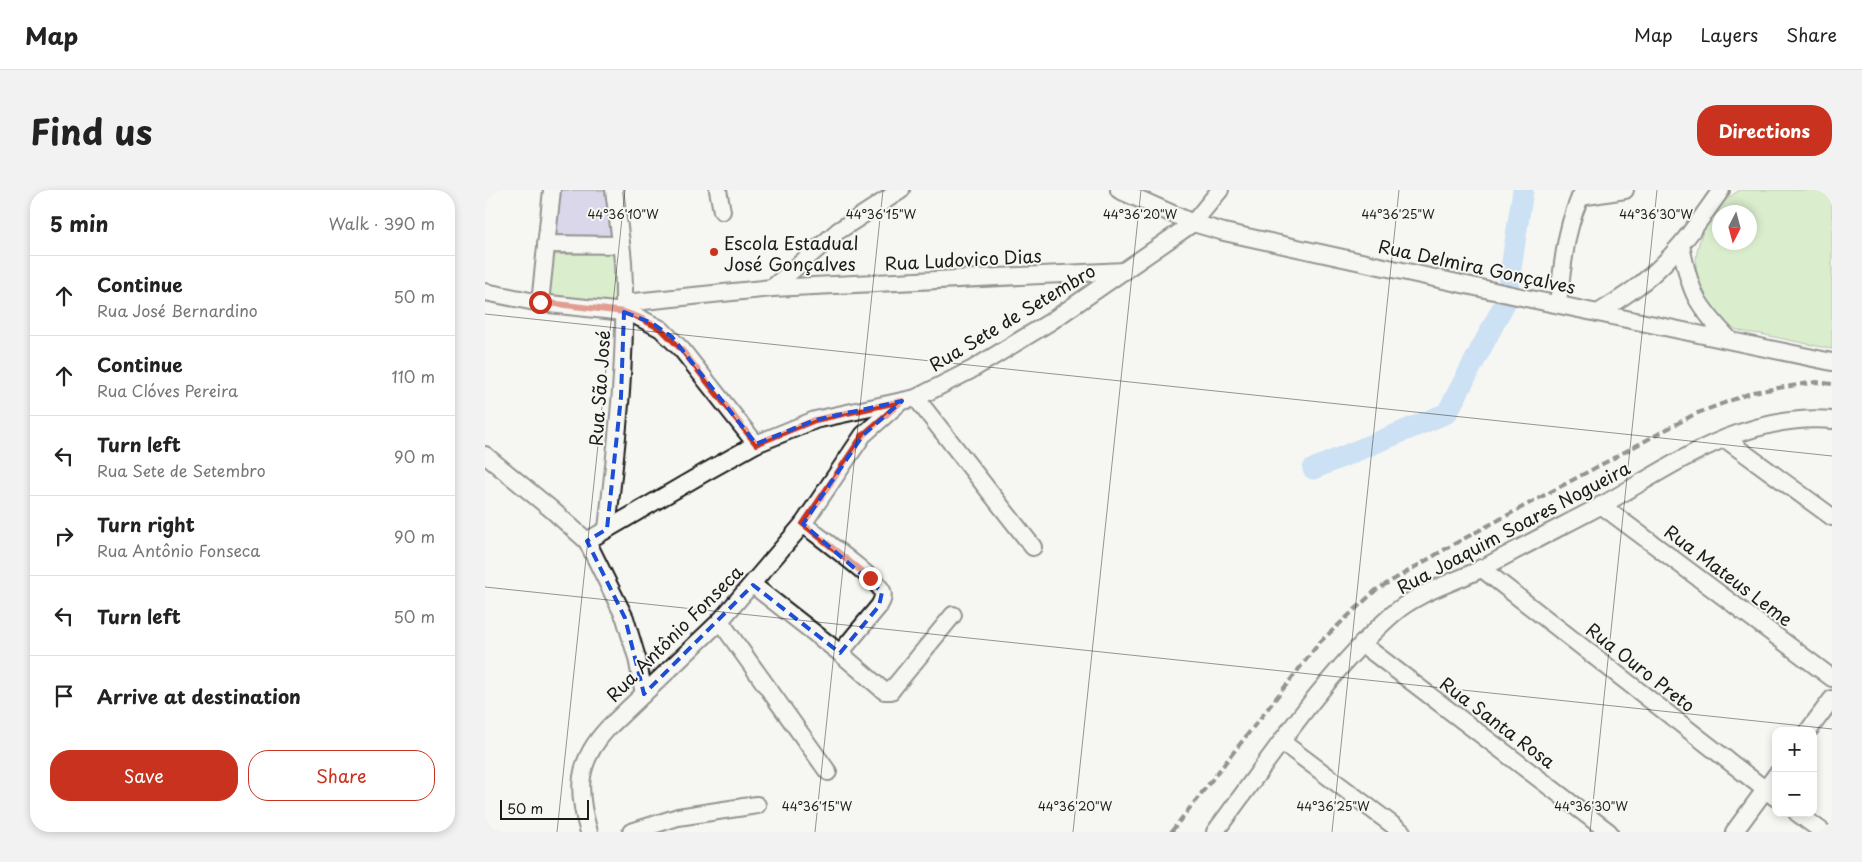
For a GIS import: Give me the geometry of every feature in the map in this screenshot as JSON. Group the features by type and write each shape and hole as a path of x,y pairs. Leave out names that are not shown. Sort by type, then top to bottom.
{"street":[{"path":"540,302 551,190"},
{"name":"Rua São José","path":"607,529 621,397 624,308 621,245 614,190"},
{"path":"718,190 722,211"},
{"path":"771,288 838,231 901,190"},
{"name":"Rua Delmira Gonçalves","path":"1119,190 1193,223 1257,240 1832,362"},
{"name":"Rua Sete de Setembro","path":"587,541 756,444 815,420 909,399 971,370 1050,322 1193,223 1220,190"},
{"path":"1558,304 1569,231 1574,212 1582,194 1625,190"},
{"path":"1597,313 1644,282 1681,245 1721,190"},
{"path":"546,244 621,245"},
{"path":"1681,245 1689,284 1694,296 1711,320 1730,340"},
{"name":"Rua Ludovico Dias","path":"624,308 771,288 1125,271"},
{"path":"485,292 540,302 624,308 652,323 671,337 756,444"},
{"path":"909,399 1033,547"},
{"name":"Rua Antônio Fonseca","path":"589,832 581,799 580,784 585,764 593,746 608,728 720,621 753,585 803,524 863,435 909,399"},
{"name":"Rua Joaquim Soares Nogueira","path":"1215,832 1331,680 1362,644 1405,604 1481,568 1725,439 1778,423 1832,420"},
{"path":"1725,439 1832,517"},
{"path":"487,459 551,509 587,541 625,618 637,658 644,694"},
{"name":"Rua Mateus Leme","path":"1601,505 1832,678"},
{"path":"803,524 870,578 883,592 883,598 879,606 840,653"},
{"name":"Rua Ouro Preto","path":"1481,568 1771,794"},
{"path":"753,585 840,653 884,691 891,691 953,615"},
{"path":"720,621 828,772"},
{"name":"Rua Santa Rosa","path":"1362,644 1609,832"},
{"path":"1811,727 1832,699"},
{"path":"1282,742 1402,832"},
{"path":"1734,832 1771,794"},
{"path":"631,832 678,817 757,805"},
{"path":"1802,817 1823,832"}],"highlighted area":[{"path":"624,312 652,323 672,337 756,444 815,420 902,401 863,435 803,524 882,592 879,606 840,653 753,585 644,694 625,618 587,541 607,529 621,397"}],"green space":[{"path":"1740,190 1832,190 1832,349 1738,330 1725,322 1712,308 1702,293 1697,276 1696,260 1699,243 1712,216 1712,250 1757,250 1757,205 1721,205"},
{"path":"621,253 624,315 544,310 547,255"}],"building":[{"path":"557,190 607,190 611,240 552,242"}],"waterway":[{"path":"1313,469 1447,413 1506,301 1523,190"}],"railway":[{"path":"1171,832 1320,642 1376,590 1454,544 1695,414 1753,392 1816,382 1832,384"}],"place":[{"name":"Escola Estadual José Gonçalves","path":"714,252"}],"route":[{"path":"540,302 624,312 652,323 671,337 756,444 783,435 815,420 902,401 863,435 803,524 870,578"}]}
